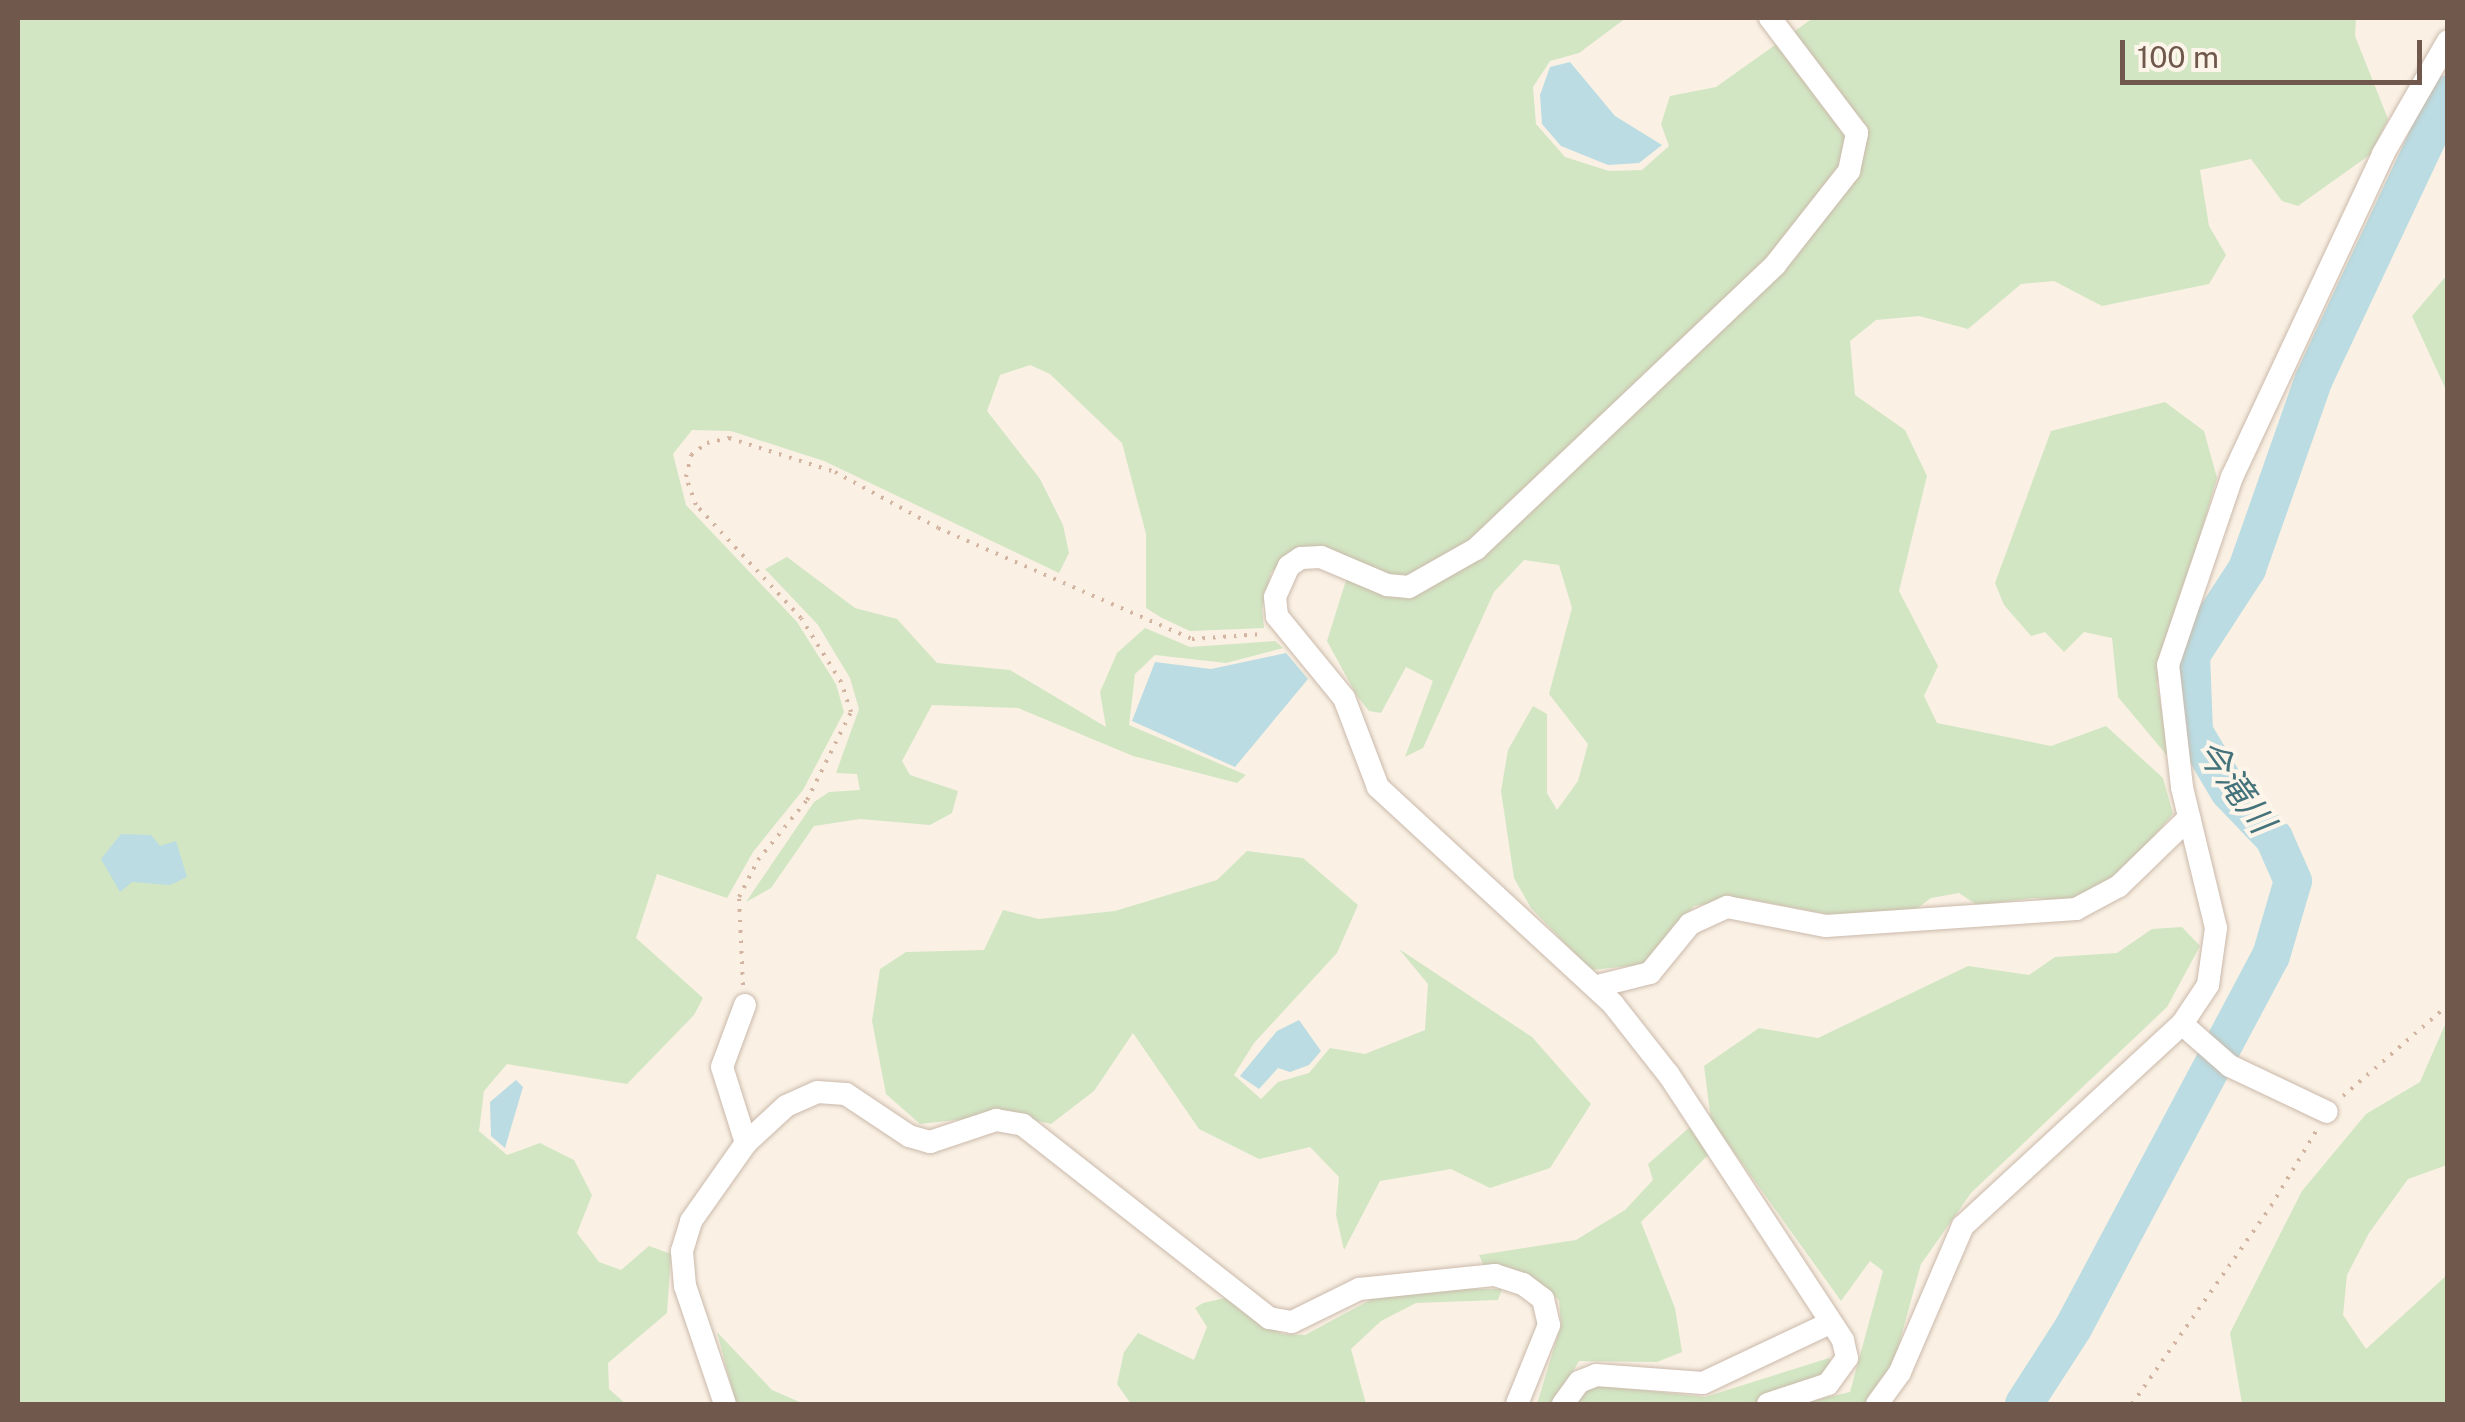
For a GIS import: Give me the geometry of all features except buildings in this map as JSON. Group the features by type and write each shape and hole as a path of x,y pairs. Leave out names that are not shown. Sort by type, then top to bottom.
{"street":[{"path":"1768,1404 1828,1384 1842,1371 1848,1350 1668,1074 1598,986 1378,787 1344,698 1276,616 1275,597 1289,566 1321,558 1387,585 1430,579 1476,549 1558,477 1776,265 1849,171 1856,133 1770,18"},
{"path":"1876,1404 1900,1372 1963,1226 2190,1030 2208,985 2216,928 2188,818 2168,666 2206,540 2383,154 2448,41"},
{"path":"1598,986 1650,972 1690,924 1727,907 1826,926 2076,910 2120,886 2188,818"},
{"path":"746,1005 722,1067 746,1143"},
{"path":"2190,1030 2230,1066 2327,1112"},
{"path":"724,1404 684,1286 682,1251 691,1221 746,1143 786,1106 817,1092 846,1094 908,1136 930,1142 996,1120 1023,1125 1268,1318 1292,1322 1359,1289 1496,1275 1523,1284 1543,1299 1549,1325 1517,1404"},
{"path":"1563,1404 1579,1382 1596,1375 1703,1383 1830,1322"}],"path":[{"path":"746,1005 736,935 739,896 828,766 850,712 842,682 800,618 696,505 686,477 691,455 707,443 729,438 835,472 938,528 1192,639 1287,630"},
{"path":"2132,1404 2272,1206 2327,1112 2448,1004"}],"green space":[{"path":"18,18 1626,18 1579,53 1550,61 1533,87 1536,124 1565,157 1609,171 1642,170 1669,146 1661,124 1670,96 1716,87 1813,18 2356,18 2355,36 2388,119 2371,154 2298,206 2282,201 2251,159 2200,170 2209,226 2226,255 2209,284 2102,306 2054,281 2021,284 1968,329 1919,316 1876,320 1850,341 1855,395 1905,430 1927,476 1899,591 1938,666 1924,696 1937,723 2051,746 2106,726 2163,778 2173,814 2117,878 2073,902 2034,898 1977,905 1959,893 1931,898 1912,912 1827,914 1744,898 1694,906 1648,964 1591,970 1531,908 1514,878 1501,791 1508,750 1533,706 1547,714 1547,793 1557,810 1578,781 1588,744 1549,694 1572,608 1559,565 1524,560 1494,592 1423,748 1405,757 1433,681 1406,667 1381,713 1369,711 1357,696 1327,641 1353,558 1296,548 1271,573 1262,609 1264,628 1190,631 1162,618 1146,608 1146,534 1122,443 1050,374 1030,365 1000,375 987,411 1040,479 1063,525 1069,553 1059,573 824,461 731,431 692,430 673,454 686,505 797,622 836,684 844,712 803,790 753,852 727,898 657,874 636,938 703,998 694,1015 627,1084 507,1064 484,1091 479,1131 507,1155 540,1143 574,1160 592,1195 577,1233 599,1262 621,1270 649,1246 671,1254 667,1313 608,1363 609,1389 626,1404 18,1404"},
{"path":"2447,275 2447,392 2412,316"},
{"path":"2165,402 2204,431 2217,478 2157,683 2170,759 2118,697 2112,638 2084,632 2064,652 2045,632 2031,636 2004,605 1995,583 2051,431"},
{"path":"787,557 855,608 897,619 937,663 1010,670 1106,727 1100,692 1117,653 1145,628 1190,647 1275,641 1283,648 1226,663 1155,655 1135,674 1129,725 1246,775 1237,783 1133,756 1018,708 932,705 902,761 910,775 958,791 952,813 930,825 860,819 814,826 771,888 746,902 814,802 829,792 860,790 857,774 836,773 859,709 850,678 818,625 765,569"},
{"path":"1247,851 1303,858 1358,905 1337,953 1254,1043 1234,1075 1261,1099 1278,1082 1309,1073 1330,1048 1365,1054 1425,1030 1428,984 1399,949 1532,1037 1591,1104 1550,1168 1490,1188 1451,1169 1380,1181 1344,1250 1336,1215 1339,1177 1310,1147 1259,1159 1199,1129 1133,1033 1094,1091 1051,1124 1008,1114 920,1124 886,1094 872,1021 880,969 906,952 984,950 1003,910 1039,919 1115,911 1217,880"},
{"path":"2182,927 2200,946 2167,1007 1971,1193 1921,1264 1896,1355 1872,1398 1863,1404 1799,1404 1850,1392 1883,1271 1870,1261 1841,1301 1711,1120 1704,1066 1759,1028 1818,1038 1968,966 2029,975 2055,957 2117,953 2152,929"},
{"path":"2447,1020 2447,1165 2408,1179 2369,1233 2347,1275 2343,1315 2366,1349 2447,1275 2447,1404 2242,1404 2230,1333 2302,1191 2366,1114 2420,1082"},
{"path":"1691,1126 1711,1152 1641,1222 1675,1308 1682,1352 1657,1362 1579,1361 1554,1404 1537,1404 1561,1325 1559,1300 1528,1274 1484,1266 1479,1255 1576,1240 1625,1210 1653,1180 1648,1164"},
{"path":"1455,1289 1502,1289 1498,1300 1416,1303 1381,1321 1351,1349 1366,1404 1131,1404 1117,1384 1124,1352 1138,1333 1194,1360 1207,1327 1195,1308 1203,1303 1225,1298 1282,1334 1305,1335 1372,1299"},
{"path":"717,1332 772,1390 804,1404 736,1404"},
{"path":"1829,1358 1834,1366 1819,1379 1751,1404 1570,1404 1589,1384 1705,1397"}],"water":[{"path":"1570,62 1615,116 1662,145 1639,163 1608,165 1561,146 1542,124 1540,95 1550,67"},
{"path":"1286,653 1308,679 1235,767 1132,721 1155,662 1211,669"},
{"path":"121,834 151,835 160,846 176,841 187,877 170,885 132,882 120,892 101,859"},
{"path":"1299,1020 1321,1051 1309,1065 1290,1072 1278,1068 1259,1089 1240,1076 1277,1031"},
{"path":"516,1080 523,1087 505,1148 491,1136 490,1102"}],"waterway":[{"name":"今滝川","path":"2024,1404 2073,1328 2271,956 2293,881 2274,838 2229,791 2194,732 2191,655 2247,569 2314,379 2448,94"}]}
